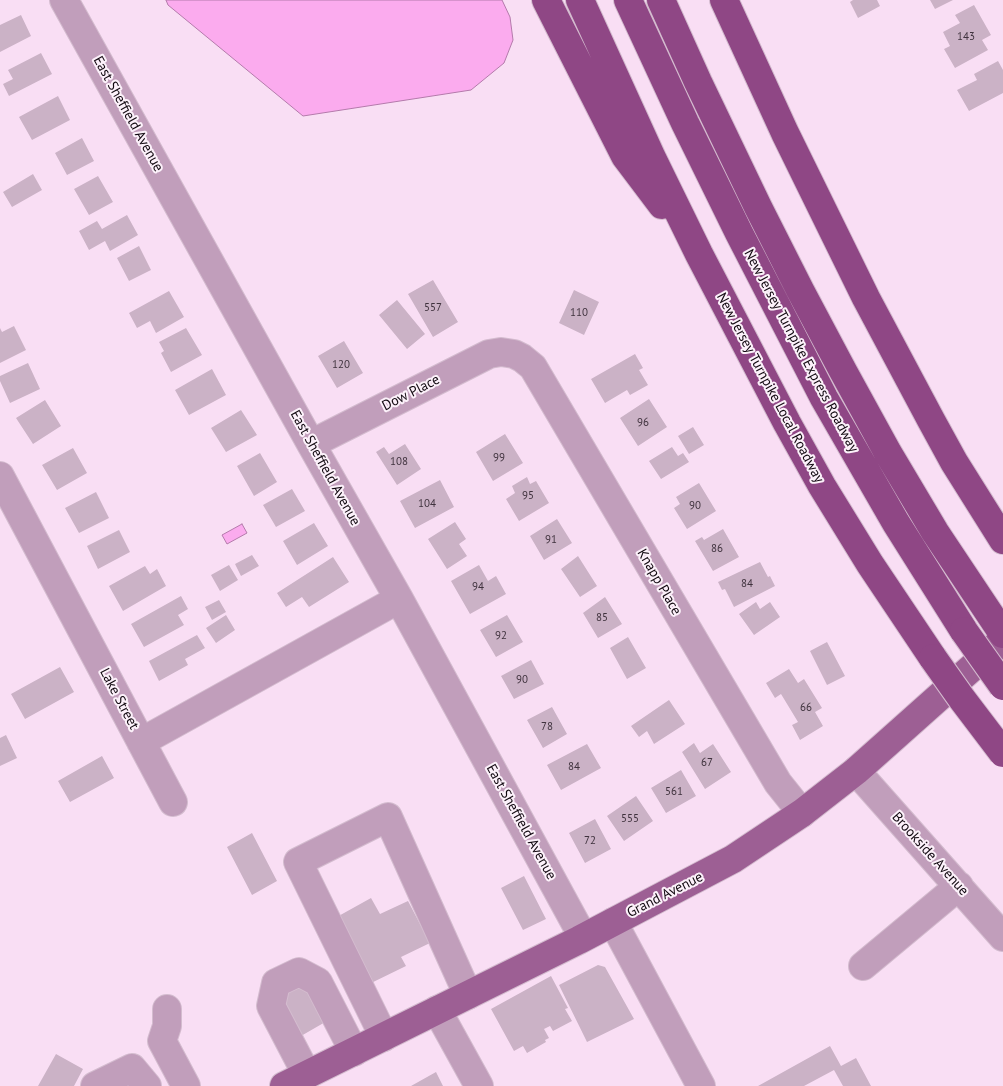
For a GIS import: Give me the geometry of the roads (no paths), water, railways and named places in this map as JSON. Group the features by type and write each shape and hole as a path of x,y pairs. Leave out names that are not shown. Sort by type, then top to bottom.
{"highway":[{"path":"546,0 625,156 699,254"},
{"name":"New Jersey Turnpike Local Roadway","path":"580,0 652,158 699,254 764,380 818,478 870,564 933,658 1003,753"},
{"name":"New Jersey Turnpike Express Roadway","path":"628,0 715,184 816,382 917,558 964,631 1003,686"},
{"name":"New Jersey Turnpike Express Roadway","path":"661,0 718,124 821,331 935,532 1003,634"},
{"path":"724,0 785,133 866,298 954,462 1003,540"}],"main road":[{"name":"Grand Avenue","path":"298,1082 733,859 802,813 856,771 1003,640"}],"street":[{"name":"East Sheffield Avenue","path":"64,0 398,599 583,937"},
{"name":"Dow Place","path":"311,444 488,354 501,352 514,354"},
{"name":"Knapp Place","path":"514,354 533,367 778,783 802,813"},
{"name":"Lake Street","path":"0,476 142,742 398,599"},
{"path":"142,742 172,802"},
{"name":"Brookside Avenue","path":"856,771 1003,937"},
{"path":"384,1037 298,862 388,817 468,995"},
{"path":"863,966 959,886"},
{"path":"613,922 701,1086"},
{"path":"298,1082 271,1006 276,983 298,972 318,982 354,1052"},
{"path":"167,1009 166,1026 162,1041 186,1086"},
{"path":"437,1010 479,1086"},
{"path":"100,1085 132,1068 147,1086"}]}
